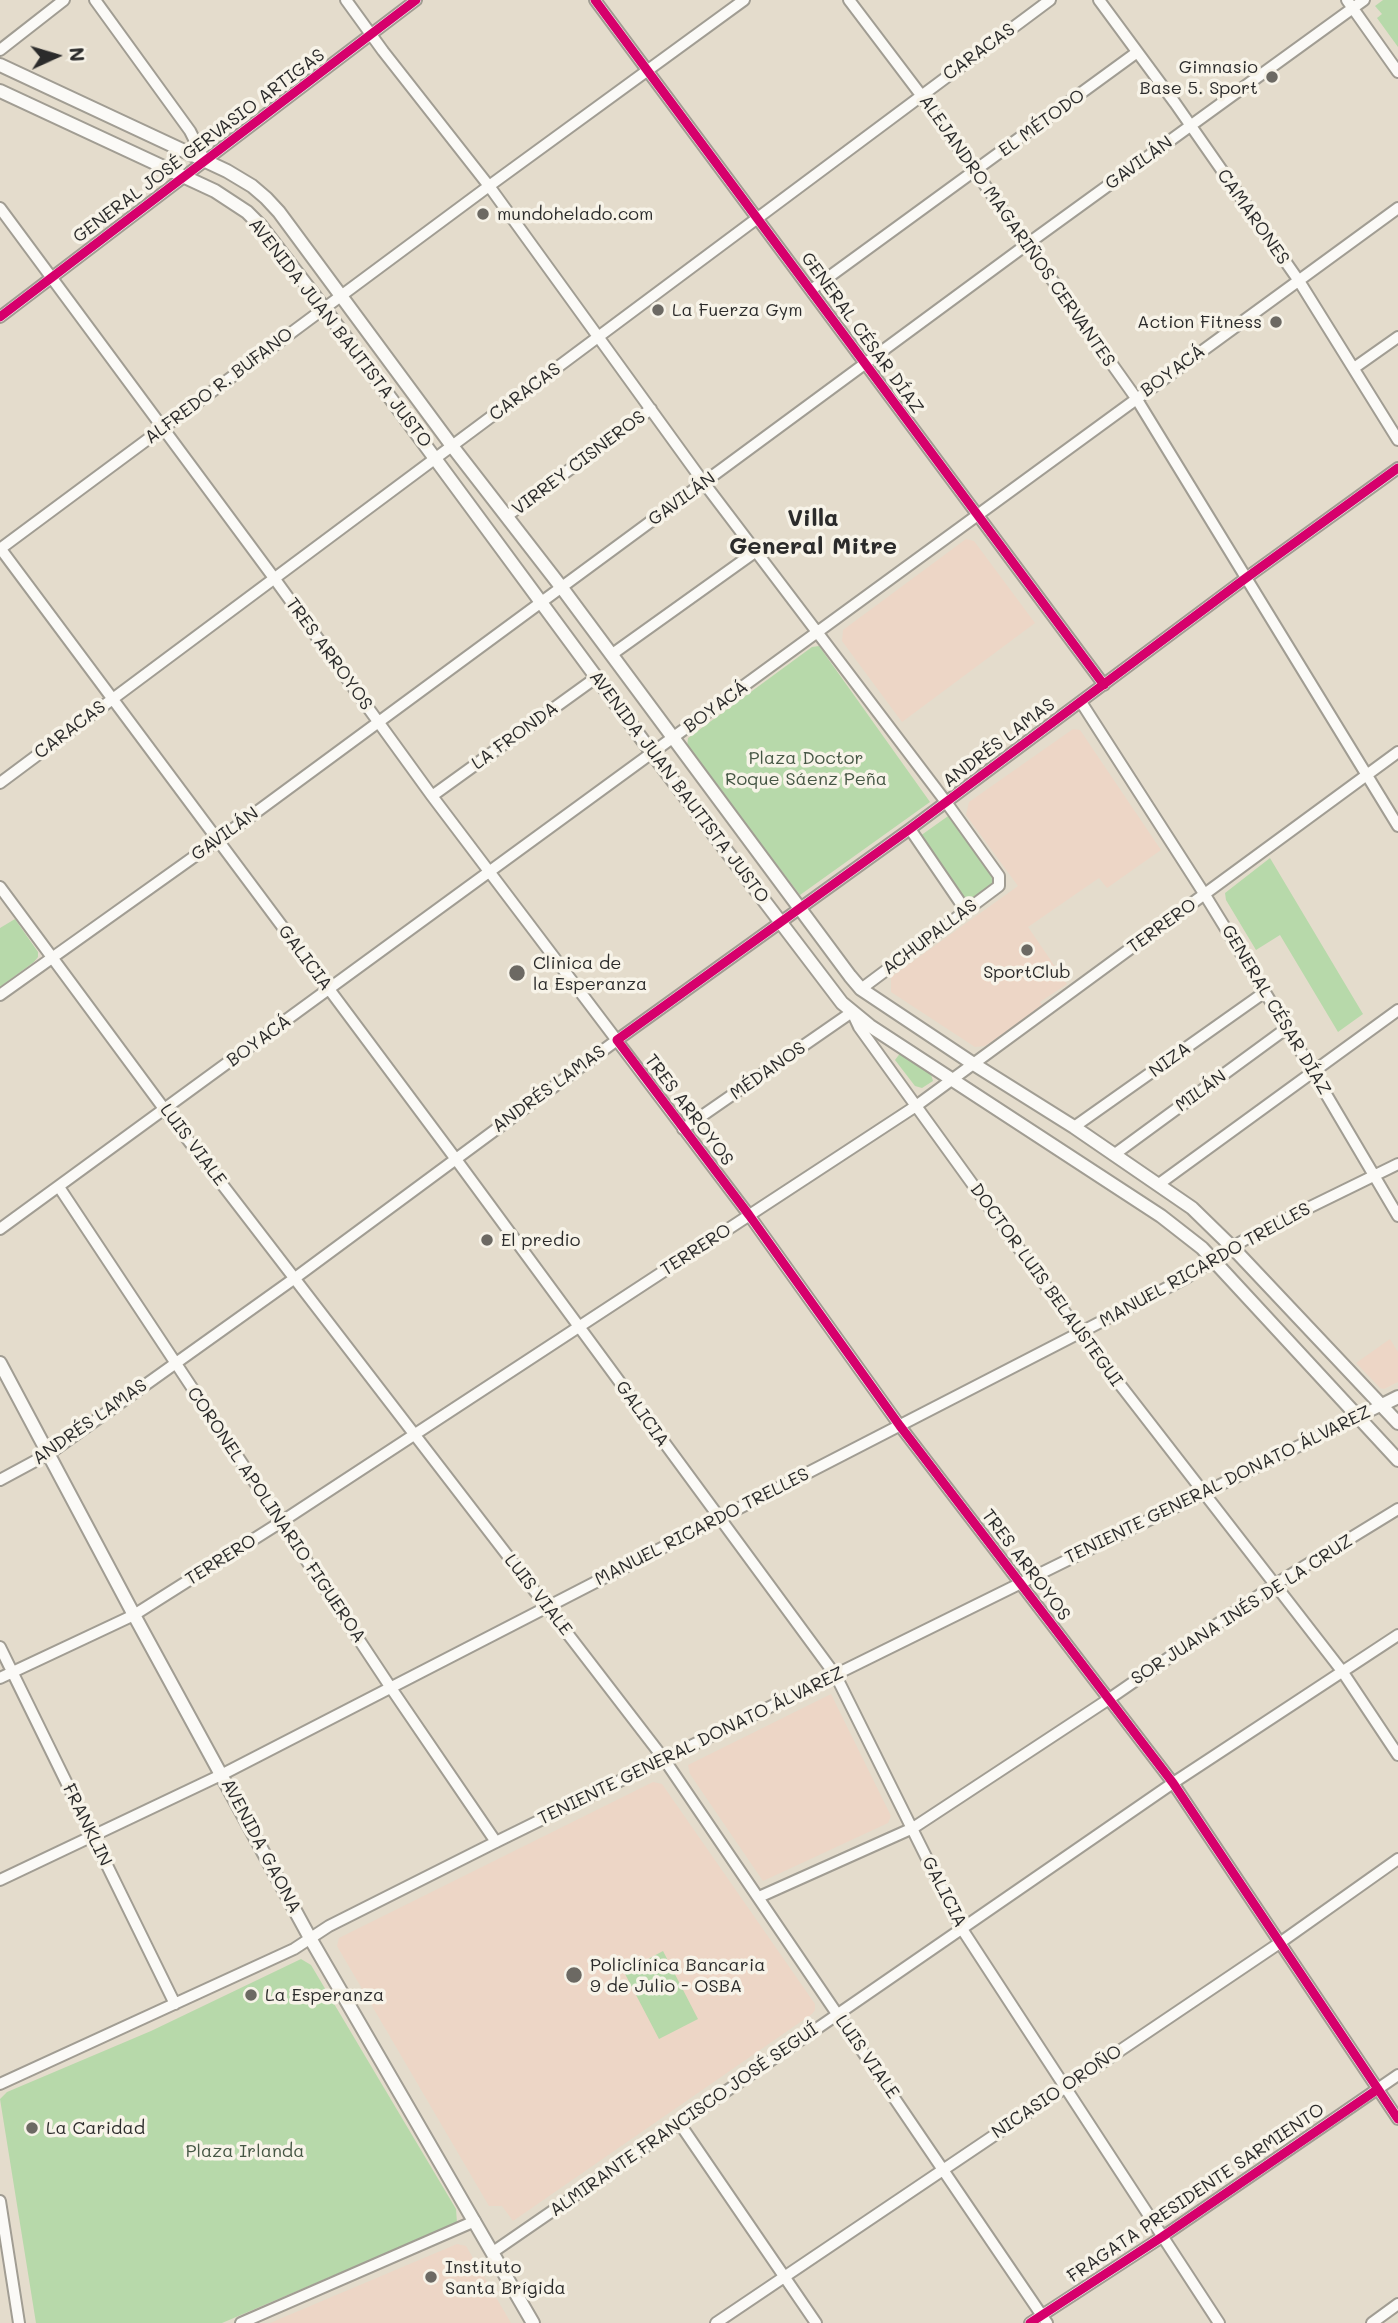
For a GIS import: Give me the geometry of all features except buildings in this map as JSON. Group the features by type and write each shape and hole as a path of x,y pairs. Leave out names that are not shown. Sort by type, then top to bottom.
{"main road":[{"name":"AVENIDA JUAN BAUTISTA JUSTO","path":"0,65 237,176 266,198 562,588 861,989 1115,1154 1192,1208 1398,1423"},
{"name":"AVENIDA JUAN BAUTISTA JUSTO","path":"0,91 215,191 247,212 261,226 324,308 832,991 852,1012 1161,1216 1202,1248 1398,1460"},
{"name":"AVENIDA GAONA","path":"0,1363 310,1938 533,2323"},
{"path":"1381,1405 1398,1397"}],"street":[{"path":"0,50 64,0"},
{"path":"94,0 190,131 205,161"},
{"path":"346,0 489,186 755,552 946,802"},
{"name":"GENERAL JOSÉ GERVASIO ARTIGAS","path":"0,317 416,0"},
{"name":"GENERAL CÉSAR DÍAZ","path":"595,0 1104,685"},
{"name":"ALFREDO R. BUFANO","path":"0,549 744,0"},
{"name":"ALEJANDRO MAGARIÑOS CERVANTES","path":"849,0 921,95 1136,398 1398,826"},
{"name":"CARACAS","path":"0,783 1050,0"},
{"name":"CAMARONES","path":"1098,0 1298,281 1398,440"},
{"name":"GAVILÁN","path":"0,995 562,588 1190,126 1350,4 1364,0"},
{"path":"1350,4 1398,72"},
{"name":"EL MÉTODO","path":"811,290 1136,53"},
{"name":"TRES ARROYOS","path":"0,208 432,796 749,1215 900,1426 1173,1783 1398,2119"},
{"name":"BOYACÁ","path":"0,1230 1398,208"},
{"path":"1354,368 1398,337"},
{"name":"VIRREY CISNEROS","path":"507,516 651,410"},
{"name":"ANDRÉS LAMAS","path":"0,1479 50,1453 295,1278 454,1158 910,829 1398,468"},
{"name":"GALICIA","path":"0,549 836,1676 962,1929 1219,2323"},
{"path":"611,655 755,552"},
{"name":"LA FRONDA","path":"432,796 597,677"},
{"name":"GENERAL CÉSAR DÍAZ","path":"1081,702 1265,992 1398,1216"},
{"name":"TERRERO","path":"0,1678 134,1615 281,1522 916,1106 1398,752"},
{"name":"ACHUPALLAS","path":"861,989 999,886 999,876 946,802"},
{"path":"910,829 966,911"},
{"name":"LUIS VIALE","path":"0,887 165,1110 664,1759 1045,2319"},
{"name":"NIZA","path":"1074,1128 1265,992"},
{"path":"1159,1184 1398,1010"},
{"name":"DOCTOR LUIS BELAUSTEGUI","path":"852,1012 859,1027 1080,1333 1342,1671 1398,1755"},
{"name":"MÉDANOS","path":"684,1129 852,1012"},
{"name":"MILÁN","path":"1115,1154 1287,1028"},
{"name":"MANUEL RICARDO TRELLES","path":"0,1880 223,1774 391,1688 1186,1278 1232,1247 1398,1164"},
{"name":"CORONEL APOLINARIO FIGUEROA","path":"59,1187 496,1842"},
{"name":"TENIENTE GENERAL DONATO ÁLVAREZ","path":"0,2084 283,1955 329,1926 496,1842 1381,1405"},
{"name":"SOR JUANA INÉS DE LA CRUZ","path":"759,1897 913,1828 1109,1699 1274,1585 1398,1509"},
{"name":"ALMIRANTE FRANCISCO JOSÉ SEGUÍ","path":"493,2252 1173,1783 1398,1635"},
{"name":"FRANKLIN","path":"0,1647 175,2004"},
{"name":"NICASIO OROÑO","path":"716,2323 1281,1942 1398,1860"},
{"name":"FRAGATA PRESIDENTE SARMIENTO","path":"1030,2323 1045,2319 1398,2075"},
{"path":"680,2124 816,2323"},
{"path":"0,2201 5,2262 19,2323"},
{"path":"241,2323 475,2221"},
{"path":"1372,2323 1398,2304"}],"shaded area":[{"path":"966,539 974,541 1035,623 902,722 842,641 843,630"},
{"path":"1073,729 1080,730 1161,850 1107,888 1099,878 1028,927 1067,984 1040,1002 1043,1007 985,1046 975,1047 891,992 891,977 1018,886 966,815 969,802"},
{"path":"1390,1339 1398,1352 1398,1382 1384,1389 1356,1363"},
{"path":"831,1694 891,1816 888,1823 763,1881 690,1774 688,1765"},
{"name":"Policlínica Bancaria 9 de Julio - OSBA","path":"653,1782 662,1784 815,2004 815,2010 513,2221 502,2206 489,2206 337,1946 339,1938"},
{"name":"Instituto Santa Brígida","path":"457,2244 466,2246 511,2323 270,2323"}],"green space":[{"path":"1383,0 1398,0 1398,47 1377,18 1382,14 1375,6"},
{"name":"Plaza Doctor Roque Sáenz Peña","path":"819,646 930,802 800,895 687,747 688,738 812,647"},
{"path":"951,814 1001,883 964,910 913,841"},
{"path":"1270,858 1363,1014 1338,1032 1280,935 1256,950 1226,900 1225,893"},
{"path":"15,919 38,952 38,957 0,987 0,928"},
{"path":"901,1052 930,1071 933,1081 922,1088 915,1086 895,1060"},
{"path":"663,1951 698,2019 659,2039 624,1972"},
{"name":"Plaza Irlanda","path":"301,1959 311,1965 456,2209 457,2223 222,2323 36,2323 0,2099 7,2092 151,2031"}],"cycle path":[{"path":"0,317 416,0"},
{"path":"595,0 1104,685"},
{"path":"1398,468 910,829 617,1040 749,1215 900,1426 1173,1783 1398,2119"},
{"path":"1030,2323 1162,2237 1378,2089"}],"place":[{"name":"Gimnasio Base 5. Sport","path":"1272,77"},
{"name":"mundohelado.com","path":"483,214"},
{"name":"La Fuerza Gym","path":"658,310"},
{"name":"Action Fitness","path":"1276,322"},
{"name":"SportClub","path":"1027,950"},
{"name":"Clinica de la Esperanza","path":"517,973"},
{"name":"El predio","path":"487,1240"},
{"name":"Policlínica Bancaria 9 de Julio - OSBA","path":"574,1975"},
{"name":"La Esperanza","path":"251,1995"},
{"name":"La Caridad","path":"32,2128"},
{"name":"Instituto Santa Brígida","path":"431,2277"}],"district":[{"name":"Villa General Mitre","path":"813,533"}]}
